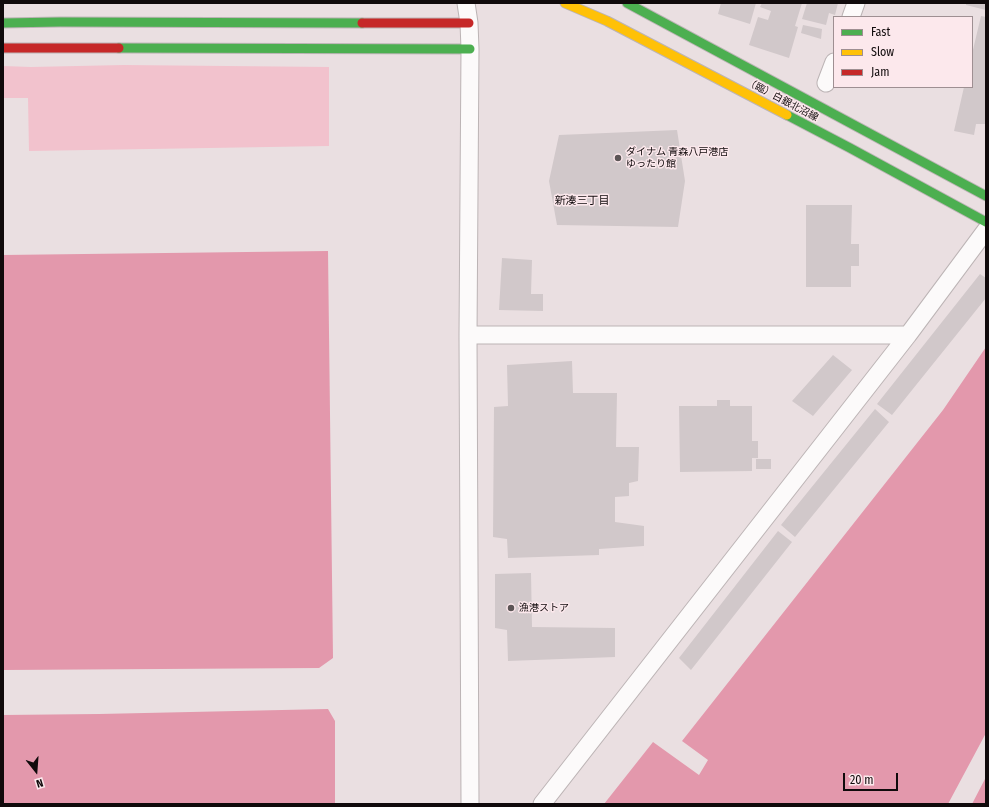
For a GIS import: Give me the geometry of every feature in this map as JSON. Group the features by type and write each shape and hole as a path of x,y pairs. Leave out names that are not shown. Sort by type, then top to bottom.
{"street":[{"path":"466,3 469,23 470,48 468,334 470,804"},
{"name":"（臨）白銀北沼線","path":"564,3 614,25 850,148 986,222"},
{"name":"（臨）白銀北沼線","path":"627,3 986,196"},
{"path":"851,16 856,3"},
{"path":"3,23 469,23"},
{"path":"3,48 52,45 470,48"},
{"path":"826,83 833,65"},
{"path":"542,804 908,335 986,230"},
{"path":"468,334 908,335"}],"shaded area":[{"path":"124,65 329,67 329,146 29,151 28,98 3,98 3,66 31,67"},
{"path":"328,251 333,658 319,668 3,670 3,255"},
{"path":"986,347 986,733 948,804 604,804 653,742 699,775 708,760 682,741 943,410"},
{"path":"328,709 335,721 335,804 3,804 3,715"},
{"path":"986,777 986,804 972,804"}],"building":[{"path":"721,3 756,3 750,24 718,14"},
{"path":"762,3 802,3 795,26 798,27 789,58 749,45 758,17 768,20 771,11 760,7"},
{"path":"807,3 838,3 835,15 829,13 826,25 802,19"},
{"path":"966,3 986,3 986,10 966,5"},
{"path":"981,16 986,17 986,124 976,124 974,135 954,131 964,88 973,88 973,50"},
{"path":"803,25 822,29 821,39 801,33"},
{"name":"ダイナム 青森八戸港店 ゆったり館","path":"677,130 685,181 678,227 557,225 549,181 559,135"},
{"path":"806,205 852,205 851,244 859,244 859,266 851,266 851,287 806,287"},
{"path":"502,258 532,260 531,294 543,294 543,311 499,310"},
{"path":"980,274 986,278 986,298 892,415 877,404"},
{"path":"833,355 852,370 813,416 792,401"},
{"path":"572,361 573,393 617,393 616,447 639,447 638,481 629,483 629,496 615,497 615,522 644,526 644,546 599,549 599,555 508,558 507,539 493,537 494,407 508,406 507,365"},
{"path":"717,400 730,400 730,406 752,406 752,441 758,441 758,458 752,458 752,471 680,472 679,406 717,406"},
{"path":"875,409 889,422 795,537 781,525"},
{"path":"756,459 771,459 771,469 756,469"},
{"path":"778,531 792,542 691,670 679,658"},
{"path":"531,573 532,627 615,628 615,657 508,661 507,630 495,628 495,574"}],"traffic: fast":[{"path":"627,3 986,196"},
{"path":"3,23 362,23"},
{"path":"119,48 470,49"},
{"path":"787,115 986,222"}],"traffic: slow":[{"path":"565,3 607,21 787,115"}],"traffic: jam":[{"path":"362,23 469,23"},
{"path":"3,48 119,48"}],"place":[{"name":"ダイナム 青森八戸港店 ゆったり館","path":"618,158"},
{"name":"漁港ストア","path":"511,608"}],"district":[{"name":"新湊三丁目","path":"582,201"}]}
